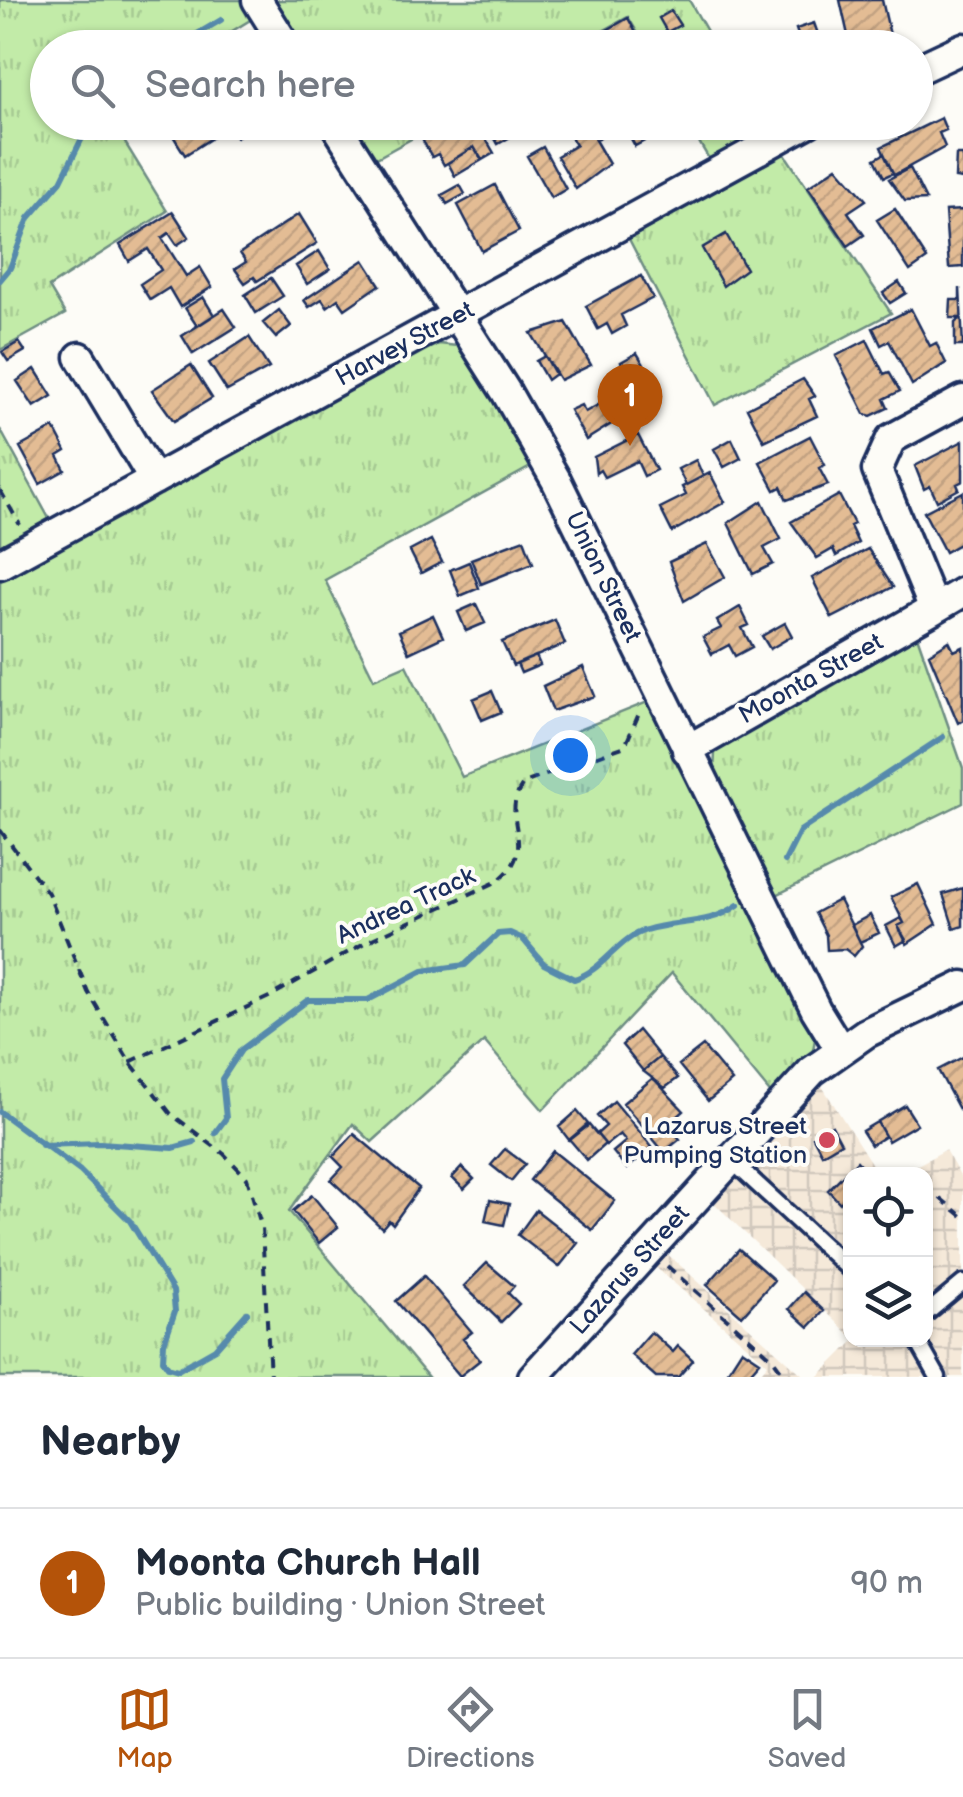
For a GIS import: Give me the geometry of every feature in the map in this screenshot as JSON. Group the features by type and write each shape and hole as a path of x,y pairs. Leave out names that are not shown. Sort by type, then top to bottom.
{"street":[{"path":"257,0 276,30"},
{"path":"933,62 963,48"},
{"name":"Union Street","path":"345,140 556,480 687,750 840,1048"},
{"name":"Harvey Street","path":"0,564 776,140"},
{"path":"80,357 154,480"},
{"path":"934,609 878,480 877,467 891,439 963,400"},
{"name":"Moonta Street","path":"687,750 963,592"},
{"name":"Lazarus Street","path":"533,1377 792,1090 840,1048 963,986"}],"lane":[{"path":"730,1160 843,1264"},
{"path":"933,1308 963,1283"},
{"path":"921,1347 938,1377"}],"path":[{"path":"0,490 32,547"},
{"name":"Andrea Track","path":"130,1062 269,998 368,941 496,882 518,858 520,835 514,801 524,783 625,746 643,707 661,697"},
{"path":"0,830 48,893 88,992 130,1062 171,1114 234,1163 251,1187 264,1246 270,1377"},
{"path":"940,1198 963,1217"},
{"path":"649,1250 773,1359 786,1377"}],"shaded area":[{"path":"820,1083 874,1167 843,1167 843,1328 711,1200"},
{"path":"945,1150 963,1181 963,1377 818,1377 848,1347 933,1347 933,1167 914,1167"},
{"path":"664,1251 805,1377 757,1377 768,1364 653,1265"}],"green space":[{"path":"0,0 244,0 255,17 234,30 30,30 30,140 123,140 167,211 49,287 65,314 0,350"},
{"path":"271,0 689,0 706,30 636,30 628,17 605,30 290,30"},
{"path":"360,140 409,140 373,160"},
{"path":"698,140 743,140 709,159"},
{"path":"784,153 891,313 715,405 629,239"},
{"path":"439,344 457,346 467,353 534,465 325,580 374,679 406,665 462,777 650,701 816,1034 812,1055 772,1095 672,973 543,1110 484,1041 372,1142 353,1124 289,1211 428,1377 0,1377 0,581 397,361"},
{"path":"0,429 51,522 0,550"},
{"path":"916,633 963,768 963,803 772,897 714,775 715,752"}],"building":[{"path":"840,0 882,0 889,30 847,30"},
{"path":"671,11 680,25 666,30 659,18"},
{"path":"628,18 634,30 607,30"},
{"path":"814,23 817,30 796,30"},
{"path":"941,118 946,130 939,133 945,147 894,175 881,147 895,140 933,140 933,122"},
{"path":"176,140 209,140 185,155"},
{"path":"487,140 494,153 482,160 474,147 444,165 438,154 432,157 423,141"},
{"path":"573,140 595,140 609,164 576,189 557,156 576,145"},
{"path":"474,147 482,160 455,176 448,163"},
{"path":"543,147 566,189 551,198 527,156"},
{"path":"884,154 893,173 884,177 875,159"},
{"path":"956,155 963,155 963,179 955,178"},
{"path":"837,167 866,200 848,212 864,235 848,246 808,187"},
{"path":"910,168 926,200 905,201 889,179"},
{"path":"460,185 465,194 447,204 442,195"},
{"path":"495,185 519,231 482,251 458,205"},
{"path":"895,209 927,259 910,271 877,220"},
{"path":"963,210 963,267 949,268 945,211"},
{"path":"173,212 189,237 177,245 169,233 162,238 186,276 200,267 212,287 180,307 169,288 150,300 140,284 161,270 148,249 129,261 120,245"},
{"path":"299,214 317,243 257,281 254,277 245,283 235,269 246,262 240,253"},
{"path":"726,234 746,269 723,286 702,248"},
{"path":"319,251 330,269 307,284 296,266"},
{"path":"364,260 380,285 345,309 338,299 327,307 322,299 309,307 304,300"},
{"path":"641,276 653,298 621,315 626,326 612,334 607,324 598,329 586,306"},
{"path":"271,278 283,296 256,313 245,295"},
{"path":"899,282 906,293 890,303 883,293"},
{"path":"960,288 963,346 955,346 955,323 960,318 950,318 951,300 960,300"},
{"path":"203,297 214,315 197,326 185,308"},
{"path":"224,309 236,327 193,354 182,336"},
{"path":"911,309 930,346 936,343 946,363 912,385 889,341 881,345 873,328"},
{"path":"279,310 291,326 276,338 263,323"},
{"path":"566,322 591,365 560,380 531,333"},
{"path":"249,337 269,368 227,391 209,363"},
{"path":"867,340 884,374 889,372 900,391 884,399 888,408 871,416 865,414 836,356"},
{"path":"19,342 25,351 8,361 2,352"},
{"path":"637,353 649,373 632,383 621,362"},
{"path":"545,356 555,374 547,380 536,361"},
{"path":"191,365 212,398 174,421 152,390"},
{"path":"35,369 52,396 34,407 17,381"},
{"path":"803,379 815,396 809,399 817,416 764,441 747,408"},
{"path":"622,392 632,411 586,440 570,410 581,405 585,412"},
{"path":"54,428 66,451 58,456 65,470 40,484 20,447"},
{"path":"638,435 656,470 644,476 637,461 604,477 600,470 596,473 594,457"},
{"path":"810,436 825,465 819,468 828,485 787,500 781,487 775,490 760,462"},
{"path":"732,439 741,458 724,467 714,449"},
{"path":"963,441 963,481 957,484 959,489 937,501 930,486 924,489 915,466"},
{"path":"696,460 703,476 686,485 678,469"},
{"path":"710,473 725,502 672,532 660,508 686,495 682,487"},
{"path":"963,492 963,542 945,552 924,512"},
{"path":"839,495 854,524 850,526 858,543 836,556 833,549 817,558 791,522"},
{"path":"762,501 781,539 764,548 773,564 753,574 728,523"},
{"path":"524,539 533,563 481,584 471,559"},
{"path":"431,540 442,562 421,573 410,551"},
{"path":"707,544 725,577 684,601 669,562"},
{"path":"868,549 893,587 832,618 812,578"},
{"path":"469,562 479,588 460,596 450,570"},
{"path":"476,604 485,623 466,631 458,612"},
{"path":"740,607 749,625 742,628 752,647 735,656 729,645 712,654 703,637 721,628 717,621"},
{"path":"433,615 443,637 409,653 399,631"},
{"path":"555,620 565,644 513,666 502,642"},
{"path":"785,623 792,636 770,649 762,636"},
{"path":"949,641 954,651 963,647 963,721 958,723 929,654"},
{"path":"536,656 540,665 521,673 517,664"},
{"path":"583,667 595,696 553,711 543,686"},
{"path":"492,691 501,712 482,720 473,699"},
{"path":"918,884 937,924 907,944 898,926 904,923 891,897"},
{"path":"963,888 963,926 954,929 943,894"},
{"path":"839,900 862,946 854,956 845,949 827,950 826,935 815,913"},
{"path":"870,915 879,933 860,942 852,925"},
{"path":"901,918 904,923 898,926 906,940 896,946 886,926"},
{"path":"638,1030 660,1057 643,1071 622,1045"},
{"path":"703,1046 732,1081 708,1101 679,1065"},
{"path":"660,1057 678,1078 665,1088 643,1071"},
{"path":"963,1057 963,1107 959,1109 938,1070"},
{"path":"653,1078 684,1111 668,1125 680,1139 664,1152 623,1103"},
{"path":"614,1101 652,1147 627,1169 613,1152 626,1141 620,1134 606,1145 597,1134 606,1126 597,1116"},
{"path":"905,1105 917,1124 888,1141 877,1122"},
{"path":"577,1111 588,1124 569,1140 559,1127"},
{"path":"877,1122 885,1136 871,1145 862,1131"},
{"path":"589,1125 605,1144 587,1160 570,1140"},
{"name":"Lazarus Street Pumping Station","path":"832,1126 841,1143 822,1154 813,1137"},
{"path":"354,1134 419,1188 393,1224 389,1220 382,1228 331,1180 343,1167 333,1157"},
{"path":"505,1149 525,1164 511,1181 491,1165"},
{"path":"553,1151 615,1201 592,1230 530,1180"},
{"path":"462,1167 474,1179 464,1189 452,1178"},
{"path":"843,1175 840,1203 828,1190"},
{"path":"312,1195 338,1227 319,1243 293,1211"},
{"path":"490,1200 509,1204 504,1225 485,1221"},
{"path":"536,1210 578,1243 559,1267 518,1235"},
{"path":"739,1249 774,1280 742,1316 707,1285"},
{"path":"487,1263 514,1286 508,1293 519,1304 501,1322 464,1286"},
{"path":"424,1276 472,1332 463,1339 480,1360 460,1376 396,1301"},
{"path":"804,1292 824,1311 809,1327 789,1309"},
{"path":"651,1332 673,1352 678,1346 693,1360 678,1377 656,1377 631,1355"},
{"path":"742,1349 760,1361 746,1377 724,1377"}],"waterway":[{"path":"204,30 221,20"},
{"path":"0,280 10,268 29,218 61,181 81,140"},
{"path":"785,861 800,831 943,737"},
{"path":"215,1133 226,1118 222,1079 241,1050 308,1000 368,1000 423,971 465,965 498,934 510,933 523,939 544,964 574,979 594,969 636,934 716,916 738,905"},
{"path":"0,1112 80,1171 130,1221 173,1291 175,1311 164,1343 163,1360 168,1367 178,1370 215,1349 247,1313"},
{"path":"42,1145 100,1143 173,1148 194,1142"}],"place":[{"name":"Moonta Church Hall","path":"630,446"},
{"name":"Lazarus Street Pumping Station","path":"827,1140"}]}
